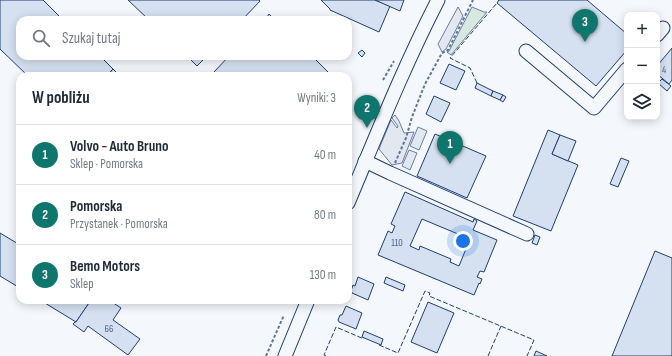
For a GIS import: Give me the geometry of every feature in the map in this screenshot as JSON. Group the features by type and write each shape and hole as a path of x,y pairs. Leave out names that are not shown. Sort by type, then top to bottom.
{"street":[{"path":"352,193 402,73 438,0"},
{"path":"526,51 594,108 624,73"},
{"path":"365,161 527,234"},
{"path":"285,356 306,304"}],"path":[{"path":"390,173 406,138 412,117 425,84 442,53 448,50 473,0"},
{"path":"266,356 284,315"}],"shaded area":[{"path":"458,7 463,16 446,49 442,52 438,44"},
{"path":"472,7 487,12 451,55 447,52 449,51"},
{"path":"395,115 404,133 414,132 402,163 392,165 379,149 391,120 397,128 398,126 392,118"},
{"path":"418,127 427,131 419,150 410,146"},
{"path":"409,150 417,153 410,170 402,166"}],"building":[{"path":"0,0 43,0 59,16 16,16 16,60 104,60 113,69 110,72 24,72 0,49"},
{"path":"128,0 260,1 246,16 145,16"},
{"path":"321,0 375,0 390,6 379,32 352,20 352,16 343,16 330,9"},
{"path":"375,0 404,0 400,11"},
{"path":"499,0 587,0 624,31 624,53 596,86 497,3"},
{"path":"672,48 672,80 669,84 660,76 660,62"},
{"path":"362,50 365,53 362,57 358,53"},
{"path":"191,60 203,60 197,66"},
{"path":"225,60 316,60 328,72 214,72"},
{"path":"449,64 465,71 456,90 440,83"},
{"path":"662,79 671,86 667,91 660,85 660,81"},
{"path":"477,83 493,91 491,96 475,88"},
{"path":"493,91 503,95 500,100 491,96"},
{"path":"503,95 506,97 503,102 500,100"},
{"path":"434,96 450,103 441,122 426,114"},
{"path":"548,130 560,135 552,154 578,165 551,231 513,216"},
{"path":"435,134 486,156 467,198 417,176"},
{"path":"560,135 576,141 568,161 552,154"},
{"path":"621,158 629,161 618,187 610,184"},
{"path":"405,192 473,222 474,219 477,221 473,230 497,240 484,272 480,271 477,277 482,279 474,295 378,255 388,231 392,233 395,226 391,224","holes":["422,219 470,239 459,266 450,262 451,259 420,246 419,250 410,246"]},
{"path":"0,233 16,243 16,286 0,276"},
{"path":"535,235 540,237 537,245 532,243"},
{"path":"655,251 672,258 672,356 612,356"},
{"path":"358,277 374,284 368,300 352,293 353,285 355,286"},
{"path":"386,277 405,285 403,291 384,283"},
{"path":"428,302 454,313 437,353 411,342"},
{"path":"47,304 88,304 76,322"},
{"path":"88,304 115,304 121,308 113,320 140,339 128,355 88,326 84,332 73,324"},
{"path":"346,306 362,313 356,329 339,322 338,320"},
{"path":"364,331 383,339 381,345 362,337"},
{"path":"536,351 547,356 534,356"}],"fence":[{"path":"477,83 470,68 450,58 497,3"},
{"path":"379,345 398,353 425,291 430,293 429,296 534,340 527,356"},
{"path":"488,356 501,326"},
{"path":"326,356 324,355 336,327 364,339"}],"place":[{"name":"Bemo Motors","path":"585,42"},
{"name":"Pomorska","path":"367,128"},
{"name":"Volvo - Auto Bruno","path":"450,164"}]}
